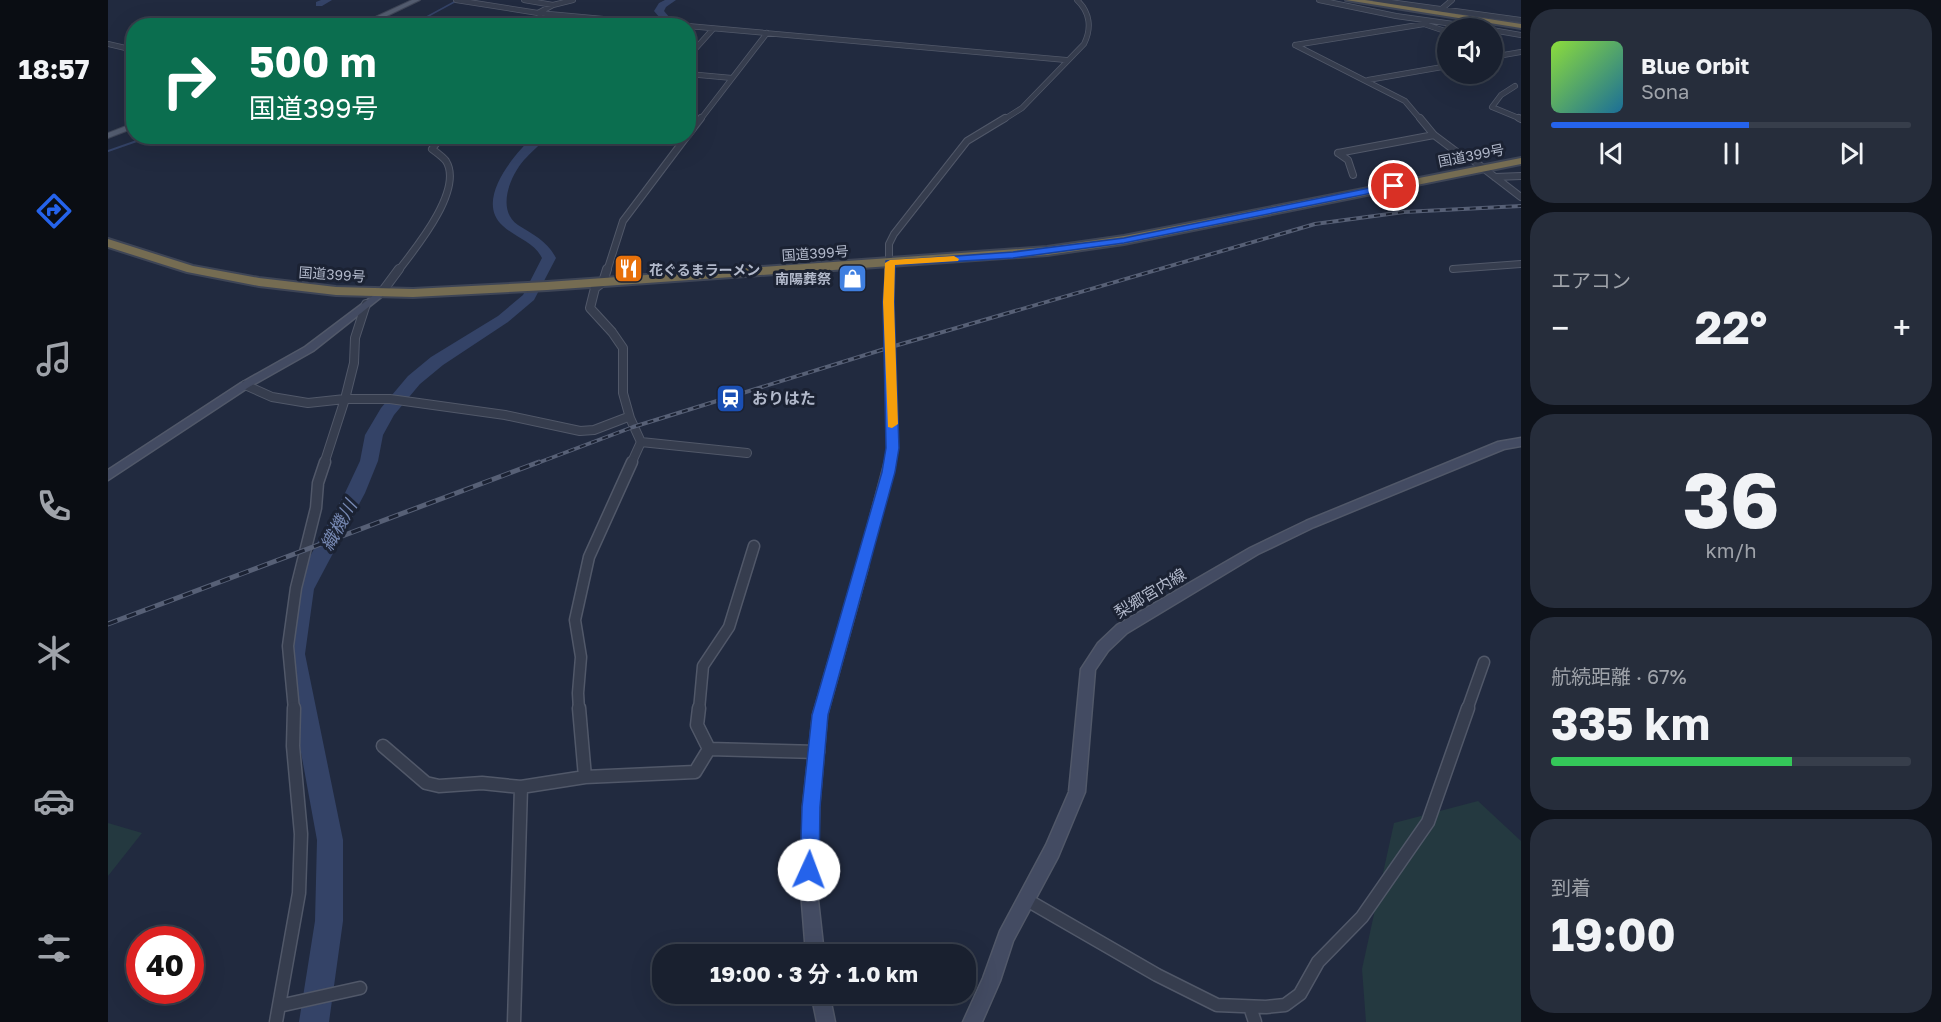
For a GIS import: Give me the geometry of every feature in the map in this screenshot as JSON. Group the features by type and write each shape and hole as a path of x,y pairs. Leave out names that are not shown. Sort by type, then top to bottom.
{"highway":[{"path":"1350,0 1521,27"},
{"name":"国道399号","path":"108,243 191,269 297,287 382,292 547,286 1013,255 1124,240 1521,161"}],"main road":[{"path":"377,18 417,0"},
{"path":"108,136 126,128"},
{"path":"108,476 245,385 309,349 382,292"},
{"name":"梨郷宮内線","path":"972,1022 987,990 1006,937 1068,818 1077,792 1088,669 1103,647 1122,629 1254,551 1310,524 1502,446 1521,442"},
{"path":"814,944 809,891 811,807 820,715 862,567"},
{"path":"822,1004 826,1022"}],"street":[{"path":"456,0 538,13 595,18"},
{"path":"524,0 553,5"},
{"path":"538,13 553,5 573,0"},
{"path":"862,567 888,472 892,448 888,244 962,146 1022,108 1084,44 1089,34 1088,12 1077,0"},
{"path":"1319,0 1437,23"},
{"path":"1375,0 1439,11 1521,20"},
{"path":"1439,11 1452,0"},
{"path":"538,13 539,18"},
{"path":"1434,16 1426,22 1295,45 1368,80 1405,101 1434,135 1484,168 1521,197"},
{"path":"1426,22 1437,27"},
{"path":"696,27 1066,60"},
{"path":"696,48 713,29"},
{"path":"1503,32 1521,35"},
{"path":"696,126 767,33"},
{"path":"108,44 126,48"},
{"path":"1503,52 1509,54"},
{"path":"1503,55 1521,52"},
{"path":"1368,80 1437,68"},
{"path":"696,75 732,78"},
{"path":"1515,87 1510,88 1494,102 1492,107 1521,117"},
{"path":"1353,175 1348,160 1338,153 1434,135"},
{"path":"382,292 434,224 451,179 446,161 432,149 436,144"},
{"path":"641,442 628,417 622,375 624,350 609,326 590,308 595,288 603,282 623,221 682,144"},
{"path":"1495,177 1521,176"},
{"path":"1453,269 1521,264"},
{"path":"276,1022 299,893 301,834 292,746 294,707 288,646 296,588 316,508 318,483 345,399 354,363 355,338 366,304"},
{"path":"245,385 272,397 308,404 345,399 411,401 505,415 580,430 594,430 628,417"},
{"path":"641,442 747,453"},
{"path":"585,777 578,693 581,657 575,620 589,557 641,442"},
{"path":"709,749 697,725 703,666 729,627 754,546"},
{"path":"1027,900 1156,975 1218,1005 1250,1007 1285,1005 1300,994 1318,962 1362,917 1428,822 1484,662"},
{"path":"383,746 426,783 439,786 482,783 521,787 585,777 695,772 709,749"},
{"path":"709,749 818,752"},
{"path":"514,1022 521,787"},
{"path":"279,1006 360,988"},
{"path":"1250,1007 1255,1022"}],"shaded area":[{"path":"1478,801 1521,841 1521,1022 1366,1022 1362,969 1394,823"},
{"path":"108,823 142,833 108,876"}],"waterway":[{"path":"319,4 328,0"},
{"name":"織機川","path":"665,18 659,11 662,5 672,0"},
{"path":"425,18 456,1"},
{"path":"108,151 128,144"},
{"name":"織機川","path":"314,1022 329,921 330,840 294,654 303,589 355,493 369,461 374,435 387,412 414,380 437,361 503,319 529,297 549,258 541,246 504,220 500,204 503,187 510,171 533,144"}],"railway":[{"path":"535,464 633,427 891,347 1315,224 1404,212 1521,206"},
{"path":"108,624 539,462"}],"slow traffic":[{"path":"892,424 888,302 890,263 954,259"}],"place":[{"name":"花ぐるまラーメン","path":"628,269"},
{"name":"南陽葬祭","path":"852,278"},
{"name":"おりはた","path":"731,398"}],"route":[{"path":"809,870 811,807 820,715 888,472 892,448 888,302 890,263 1013,255 1124,240 1394,186"}]}
